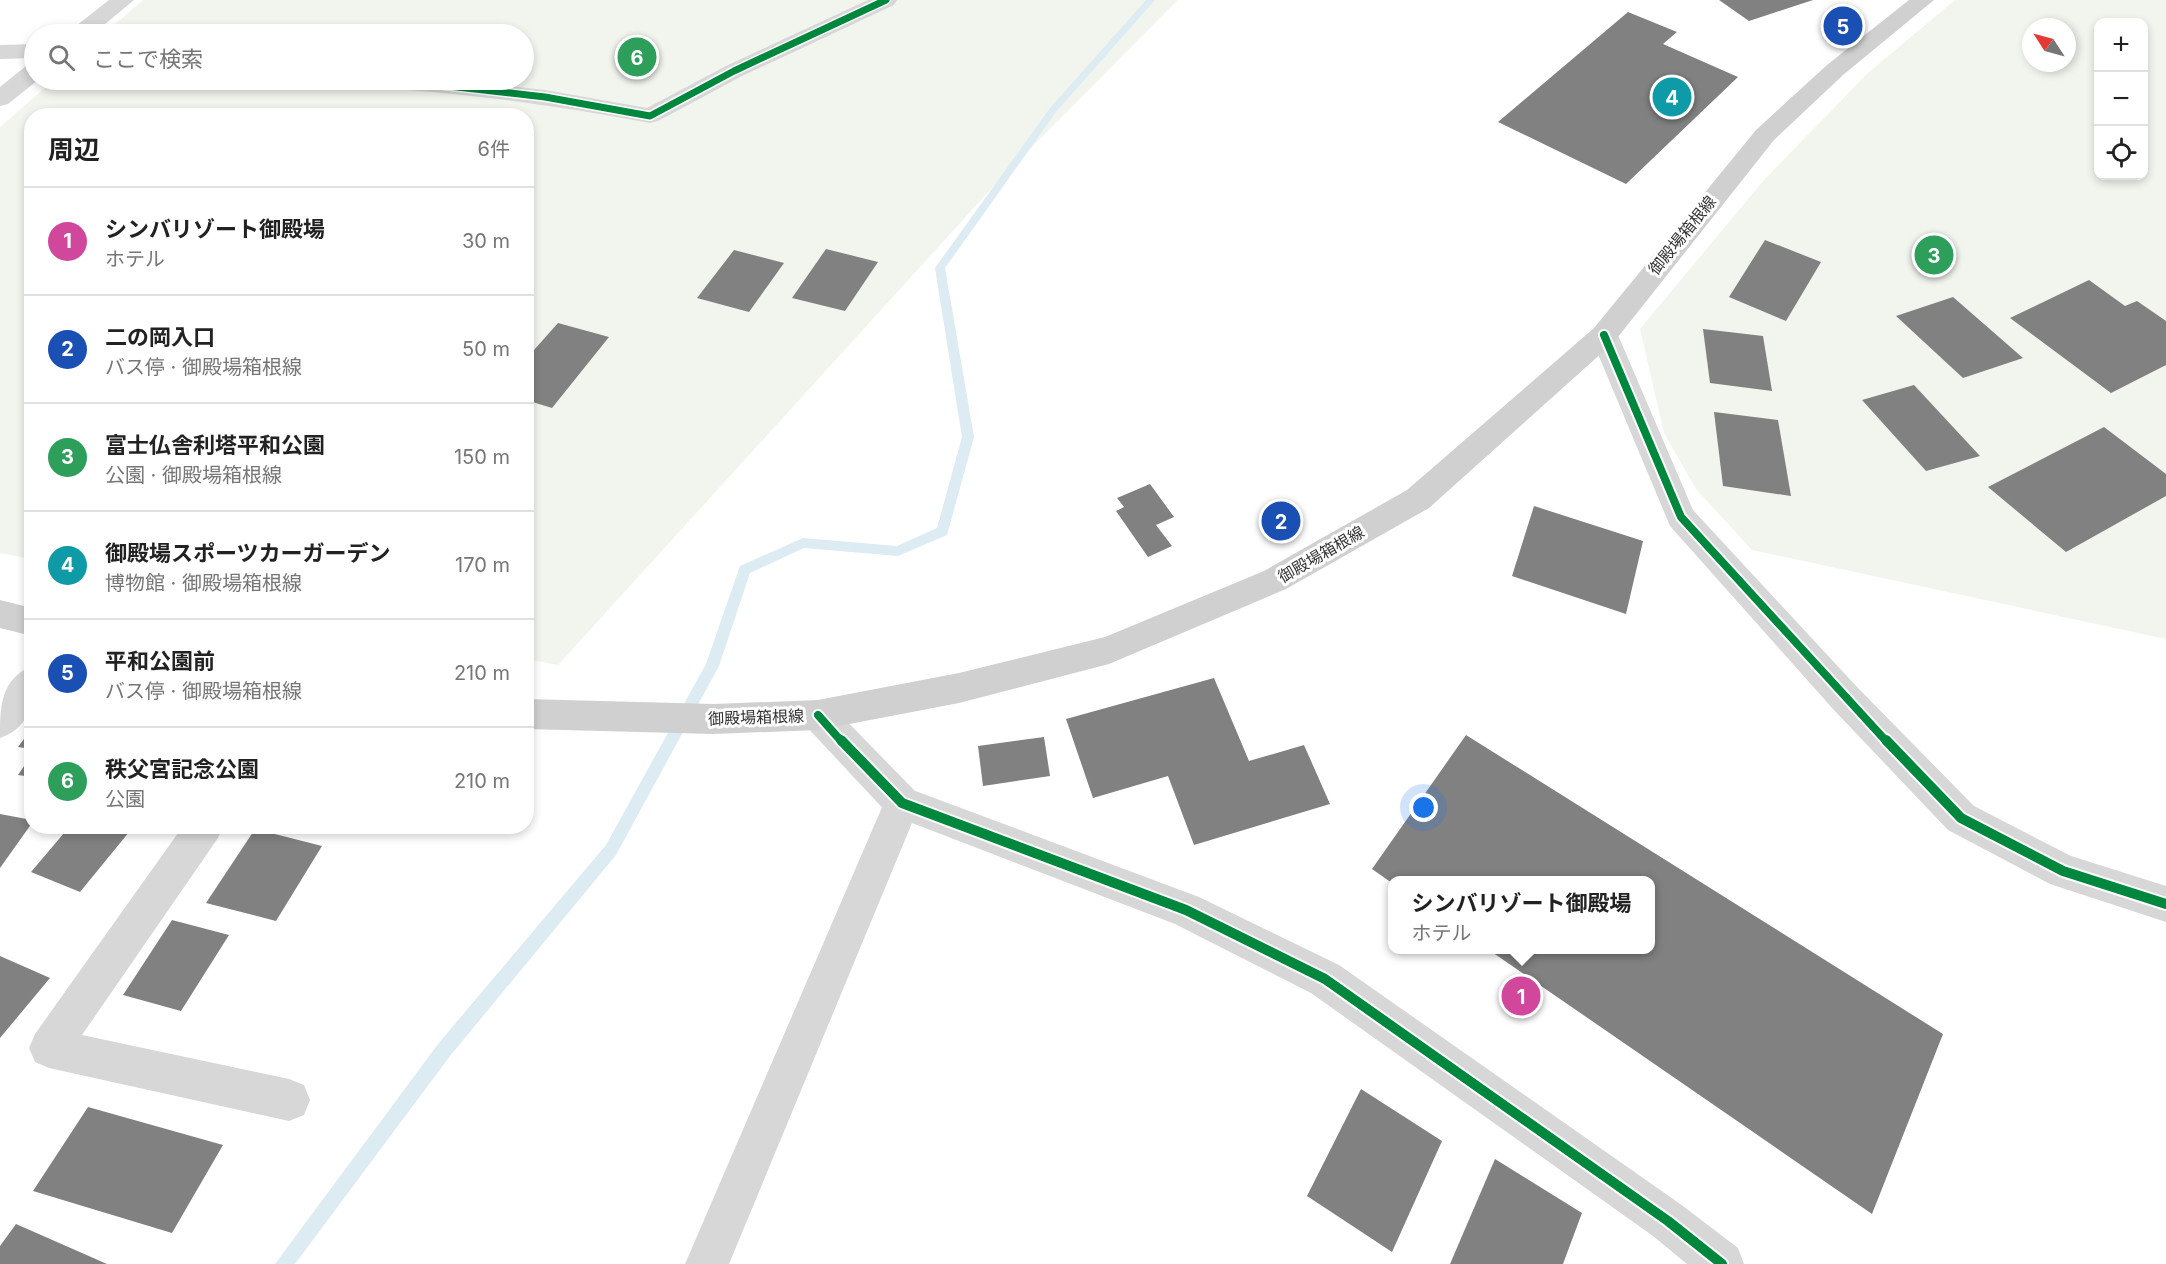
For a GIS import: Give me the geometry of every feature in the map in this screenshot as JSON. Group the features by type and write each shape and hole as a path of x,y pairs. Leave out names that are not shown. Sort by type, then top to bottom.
{"main road":[{"name":"御殿場箱根線","path":"534,714 712,719 818,716 959,688 1108,650 1275,580 1418,499 1604,335 1765,135 1835,70 1923,0"},
{"path":"0,614 24,620"}],"street":[{"path":"93,24 123,0"},
{"path":"484,90 545,97 650,116 734,71 886,0"},
{"path":"0,52 24,51"},
{"path":"0,99 24,79"},
{"path":"1604,335 1681,517 1845,699 1961,818 2063,871 2166,904"},
{"path":"0,723 24,692"},
{"path":"818,716 902,803 1186,910 1325,979 1668,1221 1722,1264"},
{"path":"707,1264 902,803"},
{"path":"199,834 50,1048 289,1100"}],"shaded area":[{"path":"143,0 1178,0 1001,178 558,665 534,660 534,108 24,108 24,558 0,553 0,127 43,90 534,90 534,24 115,24"},
{"path":"1955,0 2166,0 2166,639 1752,550 1696,489 1664,433 1640,329 1764,180 1868,73"}],"building":[{"path":"1719,0 1813,0 1749,21"},
{"path":"1628,12 1677,32 1663,44 1738,77 1626,184 1498,122"},
{"path":"1765,240 1821,262 1786,321 1729,297"},
{"path":"826,249 878,262 845,311 792,298"},
{"path":"734,250 784,263 749,312 697,298"},
{"path":"2089,280 2125,306 2137,301 2166,321 2166,365 2111,393 2010,318"},
{"path":"1953,297 2023,358 1963,378 1896,316"},
{"path":"558,323 609,337 552,408 534,402 534,350"},
{"path":"1703,329 1763,336 1772,391 1710,383"},
{"path":"1914,385 1980,456 1926,471 1862,400"},
{"path":"1714,412 1778,420 1791,496 1723,486"},
{"path":"2104,427 2166,474 2166,496 2066,552 1988,487"},
{"path":"1150,484 1174,517 1156,525 1172,546 1148,557 1116,511 1124,507 1117,498"},
{"path":"1534,506 1643,541 1626,614 1512,576"},
{"path":"1214,678 1249,761 1304,745 1330,804 1194,845 1168,776 1093,798 1066,719"},
{"path":"1466,735 1943,1034 1872,1214 1495,954 1655,954 1655,876 1388,876 1388,880 1372,869"},
{"path":"1044,737 1050,776 983,786 978,746"},
{"path":"24,739 24,748 18,747"},
{"path":"24,766 24,776 18,775"},
{"path":"0,814 24,818 24,834 0,868"},
{"path":"63,834 127,834 80,892 31,872"},
{"path":"252,834 275,834 322,846 276,921 206,903"},
{"path":"172,920 229,935 181,1011 123,995"},
{"path":"0,956 50,978 0,1038"},
{"path":"1361,1089 1442,1141 1392,1252 1307,1196"},
{"path":"88,1107 223,1145 172,1233 33,1191"},
{"path":"1495,1159 1582,1213 1563,1264 1450,1264"},
{"path":"16,1224 107,1264 0,1264 0,1246"}],"waterway":[{"path":"284,1264 444,1050 611,850 712,666 745,570 803,543 898,551 942,531 968,437 940,268 1053,110 1151,0"}],"cycle path":[{"path":"484,90 545,97 650,116 734,71 886,0"},
{"path":"1604,335 1681,517 1845,698 1961,818 2063,871 2166,904"},
{"path":"818,715 902,803 1186,910 1325,979 1668,1221 1722,1264"}],"place":[{"name":"平和公園前","path":"1843,26"},
{"name":"秩父宮記念公園","path":"637,57"},
{"name":"御殿場スポーツカーガーデン","path":"1672,97"},
{"name":"富士仏舎利塔平和公園","path":"1934,255"},
{"name":"二の岡入口","path":"1281,521"},
{"name":"シンバリゾート御殿場","path":"1521,996"}]}
